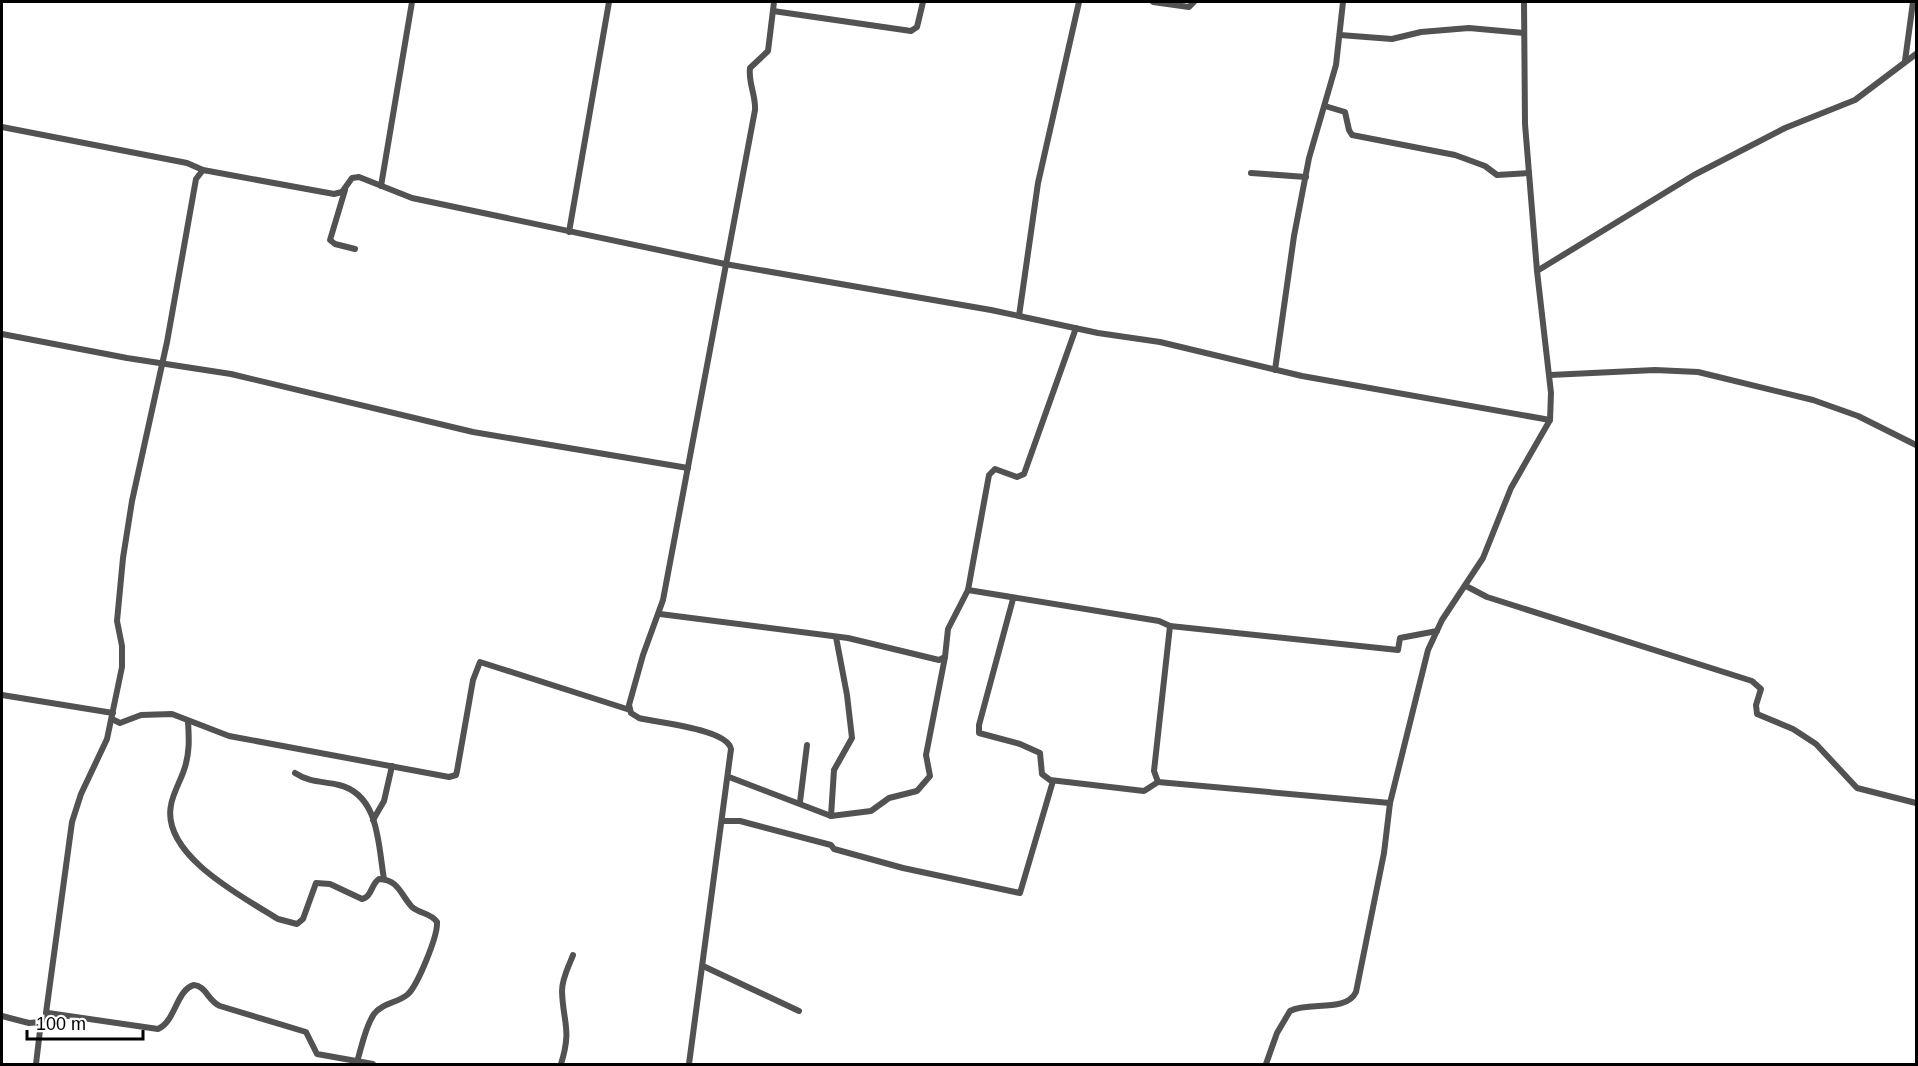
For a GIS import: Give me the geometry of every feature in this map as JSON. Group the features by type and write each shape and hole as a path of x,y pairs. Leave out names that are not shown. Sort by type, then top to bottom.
{"street":[{"path":"381,186 412,2"},
{"path":"570,232 609,2"},
{"path":"630,710 643,655 660,614 755,110 750,68 768,51 774,2"},
{"path":"773,11 911,31 917,27 923,2"},
{"path":"1019,316 1038,183 1079,2"},
{"path":"1152,2 1189,7 1194,2"},
{"path":"1275,370 1294,236 1341,35 1344,2"},
{"path":"1266,1065 1277,1033 1290,1011 1307,1006 1346,1003 1353,998 1356,992 1384,853 1390,803 1425,661 1437,631 1491,542 1511,488 1550,420 1550,375 1537,271 1525,124 1524,2"},
{"path":"1905,61 1913,2"},
{"path":"1341,35 1392,39 1421,32 1469,28 1524,33"},
{"path":"1537,271 1706,169 1785,128 1855,100 1917,54"},
{"path":"1325,106 1345,112 1348,130 1352,135 1444,152 1485,166 1497,175 1529,173"},
{"path":"2,127 187,163 203,170 328,194 345,189"},
{"path":"36,1065 41,1022 46,1013 72,822 81,795 105,745 123,659 117,621 123,558 132,501 163,363 194,185 197,175 203,170"},
{"path":"1251,173 1306,177"},
{"path":"355,249 335,244 330,240 345,189 355,177 412,198 725,264 1161,342 1275,370 1550,420"},
{"path":"729,777 800,802 831,816 871,811 888,798 917,791 927,781 930,776 926,755 945,657 948,629 968,590 989,475 995,469 1017,477 1024,474 1076,328"},
{"path":"2,334 242,376 465,431 688,468"},
{"path":"1550,375 1655,370 1707,374 1814,400 1857,416 1917,445"},
{"path":"1466,586 1487,597 1752,681 1761,689 1756,705 1757,714 1793,729 1816,744 1857,788 1917,802"},
{"path":"968,590 1012,599 1159,621 1170,626 1398,650 1400,638 1437,631"},
{"path":"1012,599 978,730 982,735 1014,742 1040,753 1042,774 1053,781 1144,791 1158,782 1390,803"},
{"path":"660,614 853,638 927,659 939,660 945,657"},
{"path":"1158,782 1154,771 1170,626"},
{"path":"831,816 834,770 852,738 836,637"},
{"path":"2,695 112,716 120,723 141,715 161,713 229,736 449,777 456,775 473,680 480,662 630,710 639,718 712,733 726,739 731,749 729,777 689,1065"},
{"path":"188,721 189,752 171,803 171,817 187,854 204,871 272,915 291,924 297,924 303,919 313,888 319,881 362,899 369,895 377,880 384,879 398,886 413,907 435,918 438,929 412,989 405,996 382,1006 375,1013 357,1062"},
{"path":"800,802 807,746"},
{"path":"373,820 384,801 392,766"},
{"path":"295,773 308,781 338,785 354,791 365,801 373,820 384,879"},
{"path":"723,821 740,821 831,845 834,849 903,868 1020,893 1053,781"},
{"path":"561,1065 568,1030 562,991 573,955"},
{"path":"703,966 800,1011"},
{"path":"46,1013 158,1029 165,1024 187,988 199,985 215,1004 302,1030 308,1035 317,1054 373,1065"},
{"path":"2,1016 29,1023 41,1022"}]}
